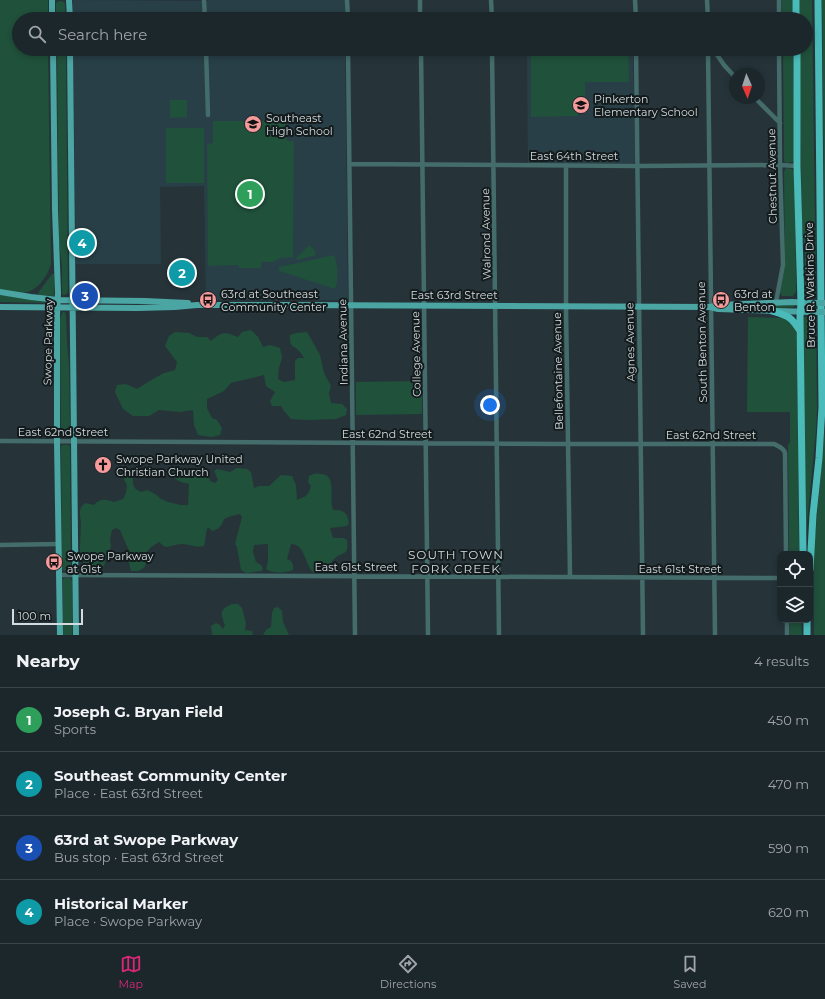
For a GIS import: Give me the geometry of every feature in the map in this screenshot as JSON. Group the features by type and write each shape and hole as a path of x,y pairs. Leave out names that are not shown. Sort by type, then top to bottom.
{"highway":[{"path":"796,0 796,12"},
{"name":"Bruce R. Watkins Drive","path":"811,551 822,407 818,0"},
{"path":"797,56 797,166 801,303 800,332 803,551"},
{"path":"772,311 784,315 792,320 800,332"},
{"path":"807,623 807,635"}],"main road":[{"path":"52,0 52,12"},
{"path":"69,0 70,12"},
{"name":"Swope Parkway","path":"53,56 58,300 57,441 60,635"},
{"path":"70,56 76,635"},
{"name":"East 63rd Street","path":"0,292 58,300 73,304 145,308 197,305 710,306 776,302 825,303"},
{"name":"East 63rd Street","path":"0,307 57,307 73,304"},
{"name":"East 63rd Street","path":"710,306 718,309 825,312"}],"street":[{"path":"204,0 205,12"},
{"path":"348,0 348,12"},
{"path":"420,0 420,12"},
{"path":"491,0 492,12"},
{"path":"636,0 636,12"},
{"path":"707,0 708,12"},
{"path":"778,0 779,12"},
{"path":"206,56 208,115"},
{"name":"Indiana Avenue","path":"348,56 355,635"},
{"name":"College Avenue","path":"420,56 428,635"},
{"name":"Walrond Avenue","path":"492,56 499,635"},
{"name":"Agnes Avenue","path":"636,56 643,635"},
{"name":"South Benton Avenue","path":"708,56 715,635"},
{"path":"718,56 729,70"},
{"name":"Chestnut Avenue","path":"776,302 783,265 779,56"},
{"path":"761,104 780,123"},
{"name":"East 64th Street","path":"350,164 797,166"},
{"name":"Bellefontaine Avenue","path":"566,165 566,306 570,577"},
{"name":"East 62nd Street","path":"0,441 774,444 782,448 785,453 786,551"},
{"path":"0,545 59,544"},
{"name":"East 61st Street","path":"59,575 777,578"},
{"path":"787,623 787,635"}],"shaded area":[{"path":"73,0 345,0 345,12 73,12"},
{"name":"Southeast High School","path":"73,56 345,56 348,300 206,300 204,186 160,187 161,264 76,264"},
{"name":"Pinkerton Elementary School","path":"527,56 633,56 635,161 633,163 528,163"}],"green space":[{"path":"0,0 48,0 48,12 12,12 12,56 48,56 51,264 43,280 38,286 29,292 0,290"},
{"path":"782,0 792,0 793,12 782,12"},
{"path":"799,0 812,0 812,12 799,12"},
{"path":"822,0 825,0 825,261"},
{"path":"59,1 64,2 65,12 56,12 56,3"},
{"path":"57,56 66,56 68,291 67,294 64,295 62,292 62,267 59,241"},
{"path":"531,56 628,56 629,82 585,82 586,111 578,111 578,116 531,117"},
{"path":"783,56 793,56 795,157 793,162 786,163 784,161"},
{"path":"799,56 813,56 816,296 805,296 805,254 802,223"},
{"path":"170,100 187,100 187,117 170,118"},
{"path":"213,121 286,121 287,141 294,141 293,257 281,258 273,262 261,262 261,268 239,268 238,265 208,266 207,144 213,143"},
{"path":"166,128 204,128 204,183 166,183"},
{"path":"786,168 792,169 795,173 796,292 792,297 782,296 780,292 785,267 784,172"},
{"path":"309,245 313,248 316,255 298,260 296,258"},
{"path":"334,255 338,272 335,289 279,271 279,267"},
{"path":"52,274 54,274 54,296 39,295 38,293"},
{"path":"0,295 47,301 47,303 0,302"},
{"path":"794,305 794,307 761,309 743,306"},
{"path":"63,312 65,312 66,316 69,364 69,437 62,437 61,434 60,320"},
{"path":"748,317 783,318 791,322 796,331 797,338 799,551 789,551 788,445 790,442 790,412 747,412"},
{"path":"816,317 817,410 806,534 803,318"},
{"path":"251,330 258,337 263,347 270,345 280,348 282,358 278,379 284,382 295,380 295,361 298,358 304,358 291,344 290,335 307,332 320,355 324,373 331,386 329,393 331,403 342,404 347,409 346,415 336,419 291,419 281,406 272,406 270,401 275,392 266,386 264,375 231,383 224,391 207,399 207,408 212,418 217,420 222,428 220,435 212,437 198,435 194,425 193,410 180,412 159,410 149,416 133,416 123,409 115,392 117,385 126,384 137,389 164,373 175,370 177,362 165,346 169,336 175,332 189,333 197,337 207,337 211,341 218,335 224,333 238,337 242,332"},
{"path":"422,381 422,414 356,415 356,382"},
{"path":"825,427 825,635 814,635 814,549"},
{"path":"62,445 70,446 71,571 64,571 62,569"},
{"path":"130,468 133,476 133,485 137,490 141,492 147,490 161,499 181,505 188,505 189,484 176,479 173,474 174,470 179,469 195,474 205,468 210,481 215,483 218,480 214,471 217,469 230,472 237,468 247,469 251,472 254,488 259,486 269,486 281,475 292,476 296,485 297,500 306,496 309,492 311,486 308,482 309,476 316,473 326,475 329,478 332,488 333,510 340,510 344,512 349,523 347,526 330,528 333,538 344,538 347,540 347,549 333,560 329,571 314,573 308,565 300,547 291,544 287,559 291,561 293,570 276,572 266,569 268,562 268,544 254,545 253,552 256,562 261,565 263,569 261,571 246,573 241,570 237,547 235,544 242,517 240,514 224,519 220,527 212,531 208,527 204,546 198,547 177,544 165,547 159,542 150,548 146,553 146,564 144,567 136,571 131,571 128,559 130,553 120,530 116,528 112,530 110,539 111,547 107,554 104,566 99,570 93,570 88,567 80,554 81,507 85,503 94,505 101,500 114,502 123,499 126,493 127,485 124,479 124,473 126,469"},
{"path":"64,578 70,578 72,581 72,635 63,635"},
{"path":"232,604 238,604 242,608 246,623 245,630 252,631 253,635 212,635 211,626 216,623 223,629 225,625 222,612 225,608"},
{"path":"278,607 282,611 283,622 289,635 263,635 266,630 271,627 272,613 274,608"},
{"path":"790,623 801,623 802,635 790,635"}],"place":[{"name":"Pinkerton Elementary School","path":"581,105"},
{"name":"Southeast High School","path":"253,124"},
{"name":"Joseph G. Bryan Field","path":"250,194"},
{"name":"Historical Marker","path":"82,243"},
{"name":"Southeast Community Center","path":"182,273"},
{"name":"63rd at Swope Parkway","path":"85,296"},
{"name":"63rd at Southeast Community Center","path":"208,300"},
{"name":"63rd at Benton","path":"721,300"},
{"name":"Swope Parkway United Christian Church","path":"103,465"},
{"name":"Swope Parkway at 61st","path":"54,562"}],"district":[{"name":"SOUTH TOWN FORK CREEK","path":"456,561"}]}
